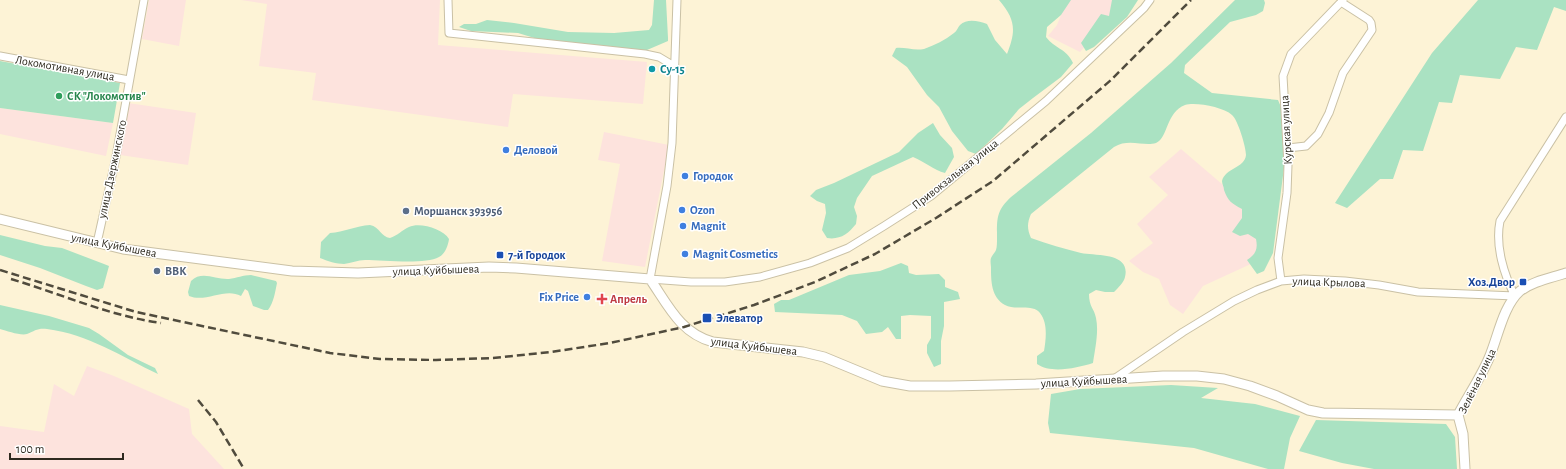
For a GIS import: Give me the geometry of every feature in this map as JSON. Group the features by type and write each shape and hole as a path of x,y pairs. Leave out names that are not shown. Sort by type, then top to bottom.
{"street":[{"name":"улица Дзержинского","path":"97,243 114,162 144,0"},
{"path":"448,0 449,33 645,54 659,57 674,66"},
{"path":"650,279 667,186 671,150 677,0"},
{"name":"Привокзальная улица","path":"650,279 691,282 724,282 760,277 810,263 848,248 931,196 1046,101 1144,8 1150,0"},
{"path":"1288,148 1306,146 1318,134 1329,113 1343,73 1372,30 1369,20 1342,1"},
{"name":"Курская улица","path":"1281,281 1278,258 1287,192 1288,148 1283,76 1291,54 1342,1"},
{"name":"Локомотивная улица","path":"0,56 129,80"},
{"path":"1566,117 1500,221 1499,234 1502,256 1509,284 1515,296 1527,286 1538,281 1566,273"},
{"name":"улица Куйбышева","path":"0,219 123,248 180,257 292,271 358,273 489,267 650,279 684,327 702,339 713,342 803,352 824,357 882,381 910,386 950,386 1113,380 1163,376 1197,376 1224,379 1250,386 1308,410 1323,413 1458,415"},
{"name":"улица Крылова","path":"1113,380 1183,332 1234,301 1281,281 1304,279 1345,281 1418,292 1515,296"},
{"name":"Зелёная улица","path":"1465,469 1463,434 1458,415 1489,358 1504,317 1515,296"}],"shaded area":[{"path":"149,0 186,0 179,46 142,39"},
{"path":"241,0 440,0 438,45 647,62 643,104 513,94 508,127 312,100 316,73 259,66 267,4"},
{"path":"1067,0 1117,0 1114,14 1080,52 1048,36 1057,25"},
{"path":"128,103 196,113 188,165 120,155"},
{"path":"0,108 113,123 106,156 0,134"},
{"path":"604,132 669,145 645,267 602,261 620,164 598,160"},
{"path":"1181,149 1250,208 1266,257 1203,286 1183,314 1170,305 1159,279 1143,272 1129,261 1153,243 1137,224 1168,195 1149,177"},
{"path":"87,366 114,376 189,409 192,434 224,469 0,469 0,426 44,432 54,384 74,396"}],"green space":[{"path":"654,0 666,0 668,41 647,50 541,40 518,33 471,31 459,27 464,24 476,24 487,20 568,32 614,33 649,30 652,25"},
{"path":"999,0 1071,0 1061,15 1047,27 1046,37 1049,41 1064,51 1073,63 1061,77 1019,109 1002,129 976,154 968,151 952,131 939,107 927,95 907,67 892,56 896,48 924,49 932,46 954,33 960,25 966,21 987,24 995,40 1007,54 1012,39 1013,26 1009,14"},
{"path":"1112,0 1138,0 1127,17 1094,47 1086,51 1081,43 1101,14 1109,16"},
{"path":"1235,0 1264,0 1265,3 1263,11 1256,15 1230,22 1185,65 1184,73 1212,93 1278,100 1281,107 1285,160 1273,253 1264,271 1257,274 1247,260 1256,251 1256,239 1248,234 1240,236 1232,232 1242,218 1242,209 1227,197 1222,182 1227,173 1242,163 1246,155 1237,122 1228,112 1216,108 1196,104 1185,105 1174,113 1163,136 1156,143 1125,143 1114,147 1031,214 1028,226 1031,238 1081,253 1103,255 1117,259 1123,263 1125,269 1125,277 1121,285 1114,292 1096,290 1089,294 1097,323 1093,363 1064,369 1049,369 1037,364 1037,356 1044,351 1046,331 1043,317 1033,308 1009,307 1000,302 994,293 991,278 991,257 996,249 997,220 1002,207 1011,197 1091,133 1171,63"},
{"path":"1478,0 1566,0 1566,11 1554,7 1537,50 1516,47 1500,79 1460,75 1452,103 1439,102 1423,151 1403,150 1393,179 1380,179 1347,208 1335,203 1432,53"},
{"name":"СК \"Локомотив\"","path":"0,61 120,83 113,123 0,108"},
{"path":"933,123 940,135 952,148 954,157 945,173 913,157 872,176 857,198 854,207 857,216 856,224 843,236 827,238 822,230 826,213 825,204 810,196 816,190 899,152 918,133"},
{"path":"370,225 376,228 384,236 390,238 409,227 419,225 431,227 446,235 449,242 446,250 441,256 424,261 404,262 360,260 344,264 320,258 321,242 330,233"},
{"path":"0,235 45,246 62,248 109,266 103,288 97,290 40,268 0,255"},
{"path":"901,263 908,266 909,273 916,275 939,274 945,280 945,287 958,292 960,299 944,302 941,364 934,367 927,353 927,345 931,338 931,316 901,316 901,339 896,339 888,327 882,332 866,334 857,321 842,315 775,312 774,304 781,300 789,300 849,275 880,271"},
{"path":"251,275 276,281 277,283 273,300 268,310 253,306 248,291 245,289 241,296 229,293 202,298 189,296 188,292 191,281 200,276 229,279"},
{"path":"0,305 49,316 89,328 128,355 155,368 158,374 104,347 77,336 47,329 38,329 27,334 21,334 0,329"},
{"path":"1171,385 1218,388 1201,398 1255,404 1300,416 1290,438 1284,469 1268,469 1194,448 1050,433 1048,423 1051,394 1080,389"},
{"path":"1316,420 1446,424 1455,437 1457,469 1374,469 1342,463 1299,451"}],"railway":[{"path":"0,270 136,312 330,353 380,359 436,360 493,358 551,352 610,343 684,327 754,305 815,282 875,254 936,218 993,181 1111,80 1191,0"},
{"path":"11,279 104,310 142,320 161,323"},
{"path":"198,400 216,422 244,469"}],"place":[{"name":"Су-15","path":"652,69"},
{"name":"СК \"Локомотив\"","path":"59,96"},
{"name":"Деловой","path":"506,150"},
{"name":"Городок","path":"685,176"},
{"name":"Ozon","path":"682,210"},
{"name":"Моршанск 393956","path":"406,211"},
{"name":"Magnit","path":"683,226"},
{"name":"Magnit Cosmetics","path":"685,254"},
{"name":"7-й Городок","path":"500,255"},
{"name":"ВВК","path":"157,271"},
{"name":"Хоз.Двор","path":"1523,282"},
{"name":"Fix Price","path":"587,297"},
{"name":"Апрель","path":"602,299"},
{"name":"Элеватор","path":"707,318"}]}
